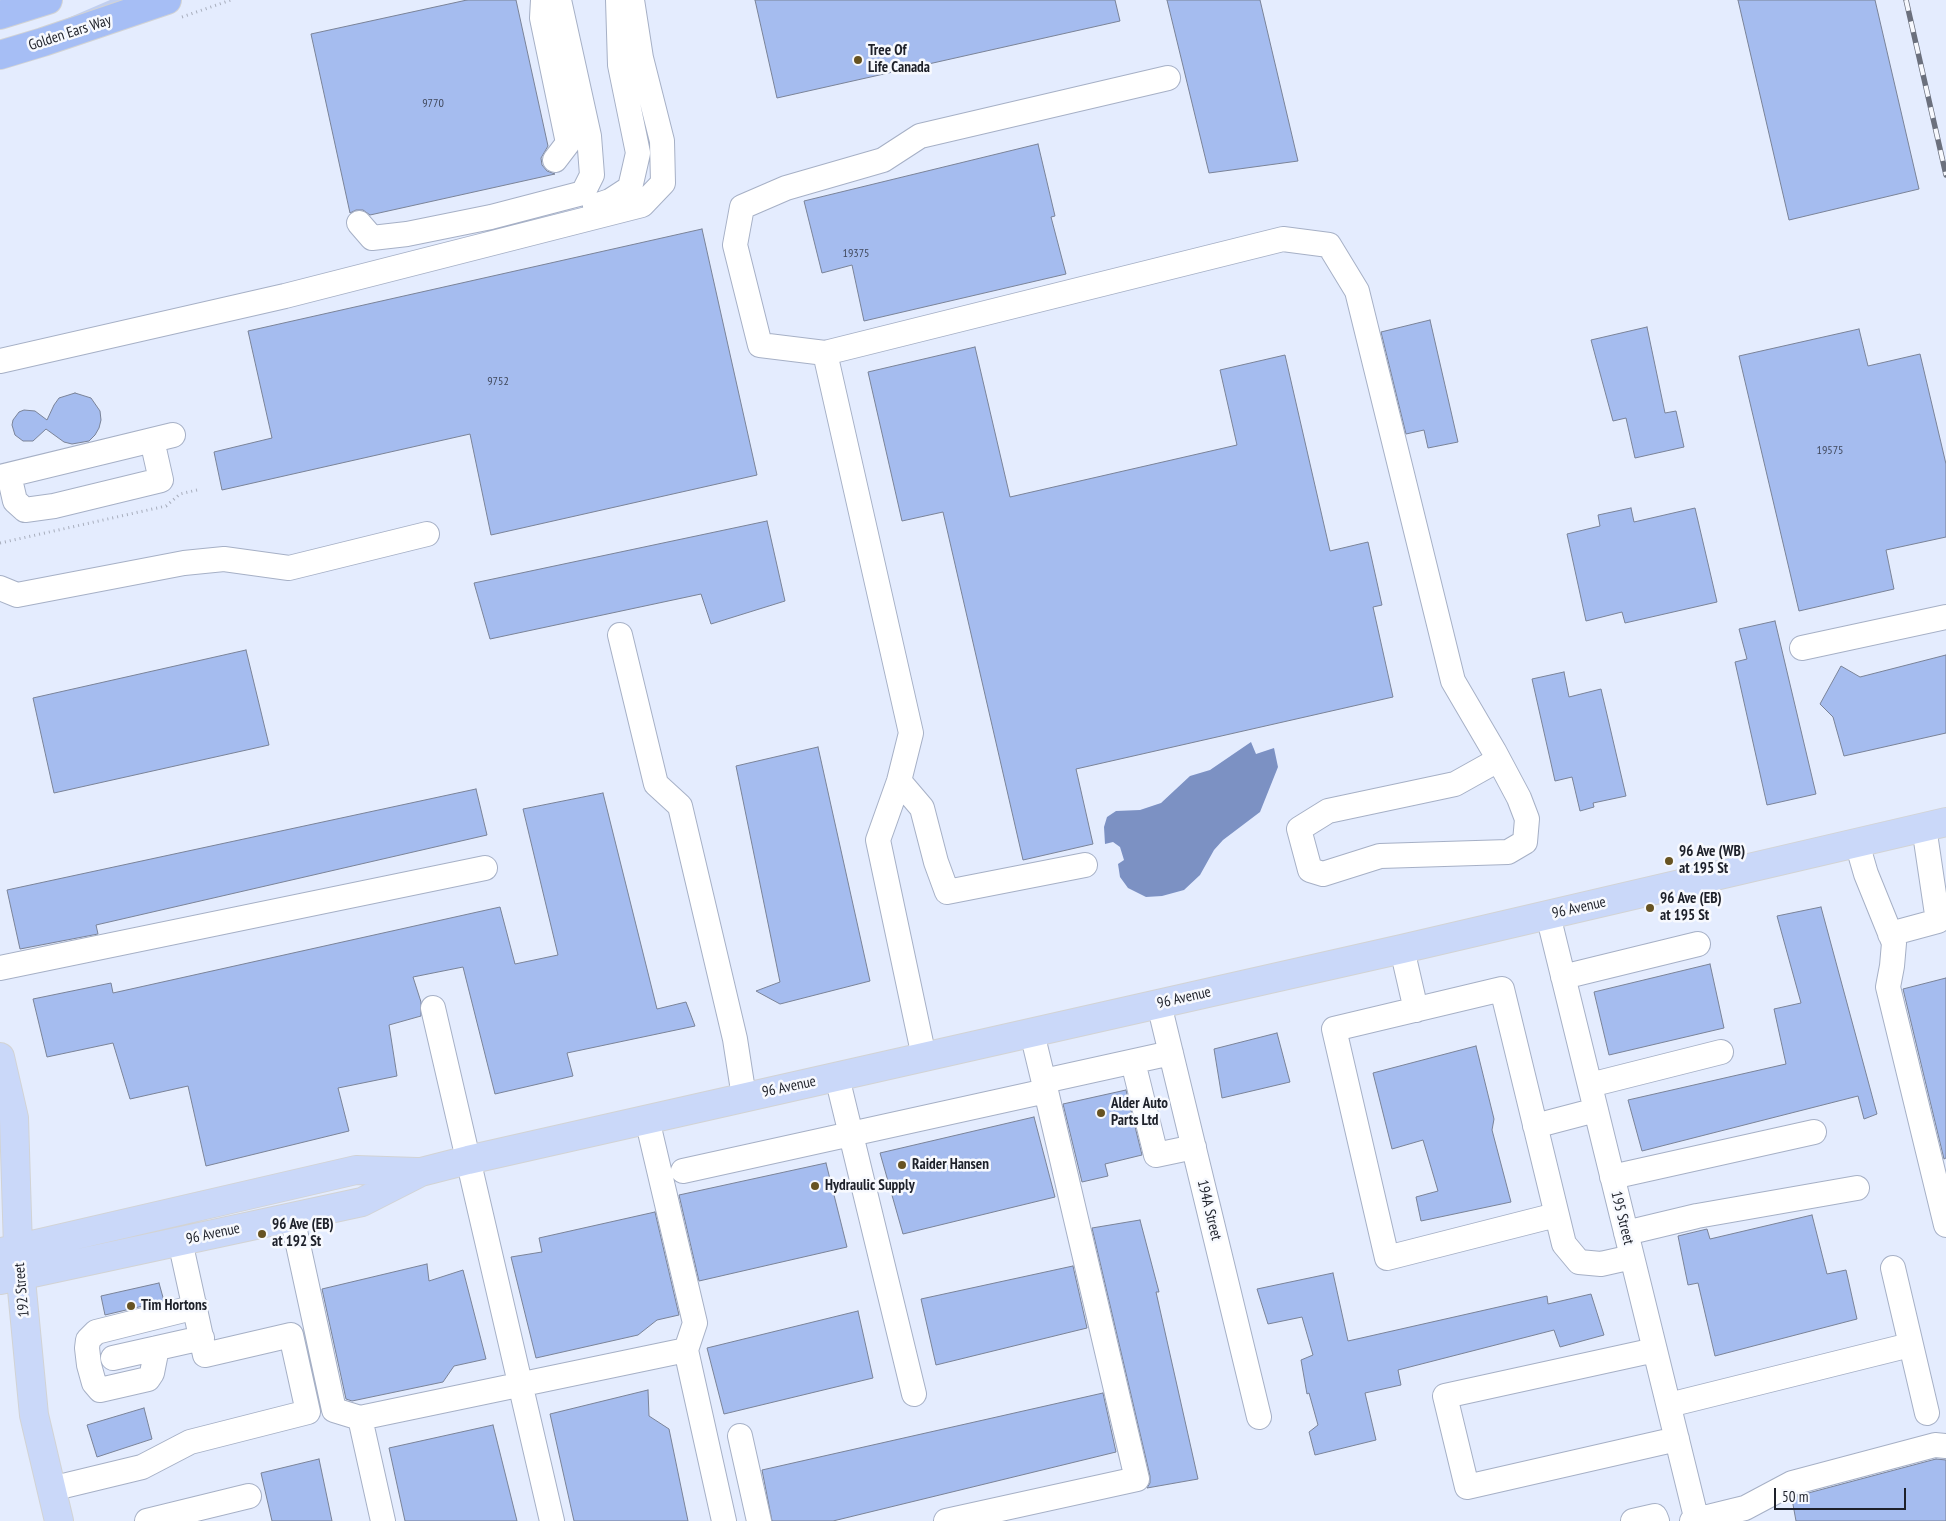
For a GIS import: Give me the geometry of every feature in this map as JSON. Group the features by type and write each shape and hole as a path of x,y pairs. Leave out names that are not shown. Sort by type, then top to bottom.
{"highway":[{"path":"0,15 48,0"},
{"name":"Golden Ears Way","path":"0,55 167,0"}],"main road":[{"name":"96 Avenue","path":"9,1250 356,1170 477,1172 647,1119 1402,949 1935,825"},
{"name":"192 Street","path":"0,1057 14,1118 7,1143 11,1278 34,1415 59,1521"},
{"name":"96 Avenue","path":"11,1278 362,1202 421,1172"}],"street":[{"path":"543,0 542,18 568,143 555,160"},
{"path":"359,223 372,238 407,234 491,217 584,192 592,175 589,136 559,0"},
{"path":"285,296 324,279 414,246 576,212 610,202 630,188 638,153 620,65 618,0"},
{"path":"0,361 285,296 642,205 663,183 662,141 642,58 632,0"},
{"path":"1168,78 920,136 884,160 786,188 742,207 735,246 760,345 825,353 1283,239 1329,245 1357,291 1453,681 1498,760 1519,798 1527,819 1525,842 1508,852 1380,856 1323,874 1310,870 1299,829 1328,811 1455,784 1498,760"},
{"path":"825,353 911,733 899,781 878,840 924,1057"},
{"path":"163,438 161,480 54,506 25,510 15,501 5,476 163,438"},
{"path":"0,588 17,595 184,563 224,559 289,568 427,534"},
{"path":"1802,648 1946,617"},
{"path":"620,635 656,784 680,806 734,1040 744,1097"},
{"path":"899,781 922,808 936,862 947,892 1085,866"},
{"path":"1890,934 1938,921 1935,825"},
{"path":"1857,843 1866,874 1894,944 1888,987 1940,1174 1946,1225"},
{"path":"0,968 485,868"},
{"name":"195 Street","path":"1548,915 1677,1440 1695,1521"},
{"path":"1563,977 1698,944"},
{"path":"1402,949 1416,1010"},
{"path":"1556,1215 1387,1258 1334,1029 1502,989 1564,1244 1579,1262 1602,1264 1632,1257"},
{"name":"194A Street","path":"1160,1004 1259,1417"},
{"path":"433,1008 477,1172 520,1386 552,1521"},
{"path":"946,1521 1137,1479 1032,1033"},
{"path":"1590,1085 1721,1052"},
{"path":"683,1171 851,1133 1171,1053"},
{"path":"1133,1062 1156,1155 1194,1147"},
{"path":"837,1077 914,1394"},
{"path":"1535,1126 1596,1110"},
{"path":"647,1119 695,1323 686,1350 724,1521"},
{"path":"1612,1178 1814,1132"},
{"path":"1626,1233 1697,1216 1857,1188"},
{"path":"292,1217 334,1410 360,1418 686,1350"},
{"path":"51,1489 142,1467 190,1442 308,1412 291,1335 206,1355 180,1241"},
{"path":"1893,1268 1927,1413"},
{"path":"157,1348 152,1373 148,1379 100,1390 94,1383 87,1348 88,1340 96,1332 196,1308"},
{"path":"113,1358 202,1338"},
{"path":"1668,1405 1910,1345"},
{"path":"1655,1350 1445,1396 1467,1487 1677,1440"},
{"path":"360,1418 383,1521"},
{"path":"740,1436 759,1521"},
{"path":"1695,1521 1745,1508 1792,1483 1935,1445 1946,1446"},
{"path":"147,1521 249,1496"},
{"path":"1633,1521 1655,1516 1657,1521"}],"path":[{"path":"0,543 166,506 180,494 198,490"}],"shaded area":[{"path":"110,0 133,0 55,27 54,24"},
{"path":"1251,742 1256,754 1274,748 1278,767 1260,812 1223,840 1214,850 1200,875 1184,890 1162,896 1146,897 1128,888 1120,877 1118,864 1124,860 1120,847 1113,842 1105,844 1104,827 1107,817 1116,811 1140,810 1161,803 1190,776 1210,770"}],"building":[{"path":"467,0 516,0 548,146 541,158 542,165 547,171 555,174 370,215 363,210 356,210 350,213 311,34"},
{"name":"Tree Of Life Canada","path":"755,0 1115,0 1120,21 777,98"},
{"path":"1167,0 1260,0 1298,161 1209,173"},
{"path":"1738,0 1875,0 1919,189 1789,220"},
{"path":"1038,144 1055,216 1051,217 1066,274 864,321 852,265 822,273 804,201"},
{"path":"702,229 757,475 491,535 470,434 222,490 214,452 272,438 248,331"},
{"path":"1430,320 1458,442 1428,448 1424,430 1406,434 1381,332"},
{"path":"1647,327 1665,413 1676,411 1684,447 1635,458 1626,418 1613,421 1591,340"},
{"path":"1859,329 1868,366 1920,354 1946,464 1946,537 1886,550 1894,589 1799,611 1739,356"},
{"path":"975,347 1010,497 1237,445 1220,370 1285,355 1330,551 1368,542 1382,605 1373,607 1393,697 1076,769 1093,844 1023,860 943,512 902,521 868,372"},
{"path":"75,393 91,398 100,411 101,420 99,428 89,441 72,444 64,442 46,429 33,441 23,441 15,435 12,425 19,412 24,410 35,411 47,420 59,398"},
{"path":"1631,508 1634,522 1695,508 1717,602 1625,623 1622,612 1586,621 1567,534 1600,526 1598,515"},
{"path":"767,521 785,601 711,624 701,594 490,639 474,583"},
{"path":"1775,621 1816,794 1767,805 1735,662 1747,659 1739,629"},
{"path":"246,650 269,745 54,793 33,698"},
{"path":"1946,655 1946,733 1844,756 1833,717 1820,704 1841,666 1860,677"},
{"path":"1564,672 1569,697 1601,689 1626,796 1593,803 1594,807 1580,811 1572,777 1555,781 1532,679"},
{"path":"818,747 870,981 780,1004 756,991 780,982 736,766"},
{"path":"476,789 487,835 96,925 98,934 20,949 7,890"},
{"path":"603,793 657,1009 686,1002 695,1026 567,1053 573,1076 495,1094 463,967 413,977 421,1002 421,1016 389,1025 397,1076 338,1088 349,1131 206,1166 188,1086 130,1099 113,1043 47,1057 33,999 111,983 113,993 500,907 515,964 558,955 523,809"},
{"path":"1821,907 1877,1114 1864,1119 1858,1096 1642,1151 1628,1100 1786,1064 1774,1009 1801,1003 1777,916"},
{"path":"1710,964 1724,1028 1609,1055 1594,992"},
{"path":"1946,978 1946,1158 1944,1159 1903,989"},
{"path":"1277,1033 1290,1082 1222,1098 1214,1049"},
{"path":"1476,1046 1494,1119 1492,1130 1511,1202 1421,1221 1416,1197 1438,1191 1423,1140 1392,1149 1373,1073"},
{"path":"1126,1090 1142,1155 1105,1164 1108,1176 1082,1182 1063,1104"},
{"path":"1034,1117 1055,1197 903,1234 880,1153"},
{"path":"826,1163 847,1247 699,1281 679,1195"},
{"path":"655,1212 679,1315 657,1320 638,1335 536,1358 511,1257 542,1252 539,1238"},
{"path":"1812,1215 1827,1274 1846,1270 1857,1319 1715,1356 1698,1283 1688,1285 1678,1236 1707,1229 1710,1239"},
{"path":"1140,1220 1159,1292 1156,1292 1198,1479 1147,1488 1150,1483 1150,1476 1092,1228"},
{"path":"427,1264 429,1281 463,1270 486,1359 454,1366 443,1382 352,1401 346,1399 322,1289"},
{"path":"1073,1266 1087,1328 936,1365 921,1299"},
{"path":"1333,1273 1348,1341 1547,1296 1548,1304 1591,1294 1604,1335 1560,1347 1554,1330 1398,1370 1401,1385 1365,1393 1376,1440 1315,1455 1309,1432 1318,1425 1309,1393 1307,1394 1301,1360 1313,1355 1302,1317 1268,1324 1257,1289"},
{"path":"159,1283 164,1301 105,1315 101,1296"},
{"path":"858,1311 873,1378 724,1414 707,1348"},
{"path":"648,1390 649,1416 669,1429 688,1521 574,1521 550,1414"},
{"path":"1103,1393 1116,1452 833,1521 772,1521 762,1470"},
{"path":"144,1408 152,1439 97,1457 87,1425"},
{"path":"493,1425 517,1521 405,1521 389,1448"},
{"path":"319,1459 332,1521 272,1521 261,1473"},
{"path":"1936,1459 1946,1460 1946,1521 1796,1521 1792,1499 1797,1496"}],"railway":[{"path":"1906,0 1946,175"}],"place":[{"name":"Tree Of Life Canada","path":"858,60"},
{"name":"96 Ave (WB) at 195 St","path":"1669,861"},
{"name":"96 Ave (EB) at 195 St","path":"1650,908"},
{"name":"Alder Auto Parts Ltd","path":"1101,1113"},
{"name":"Raider Hansen","path":"902,1165"},
{"name":"Hydraulic Supply","path":"815,1186"},
{"name":"96 Ave (EB) at 192 St","path":"262,1234"},
{"name":"Tim Hortons","path":"131,1306"}]}
